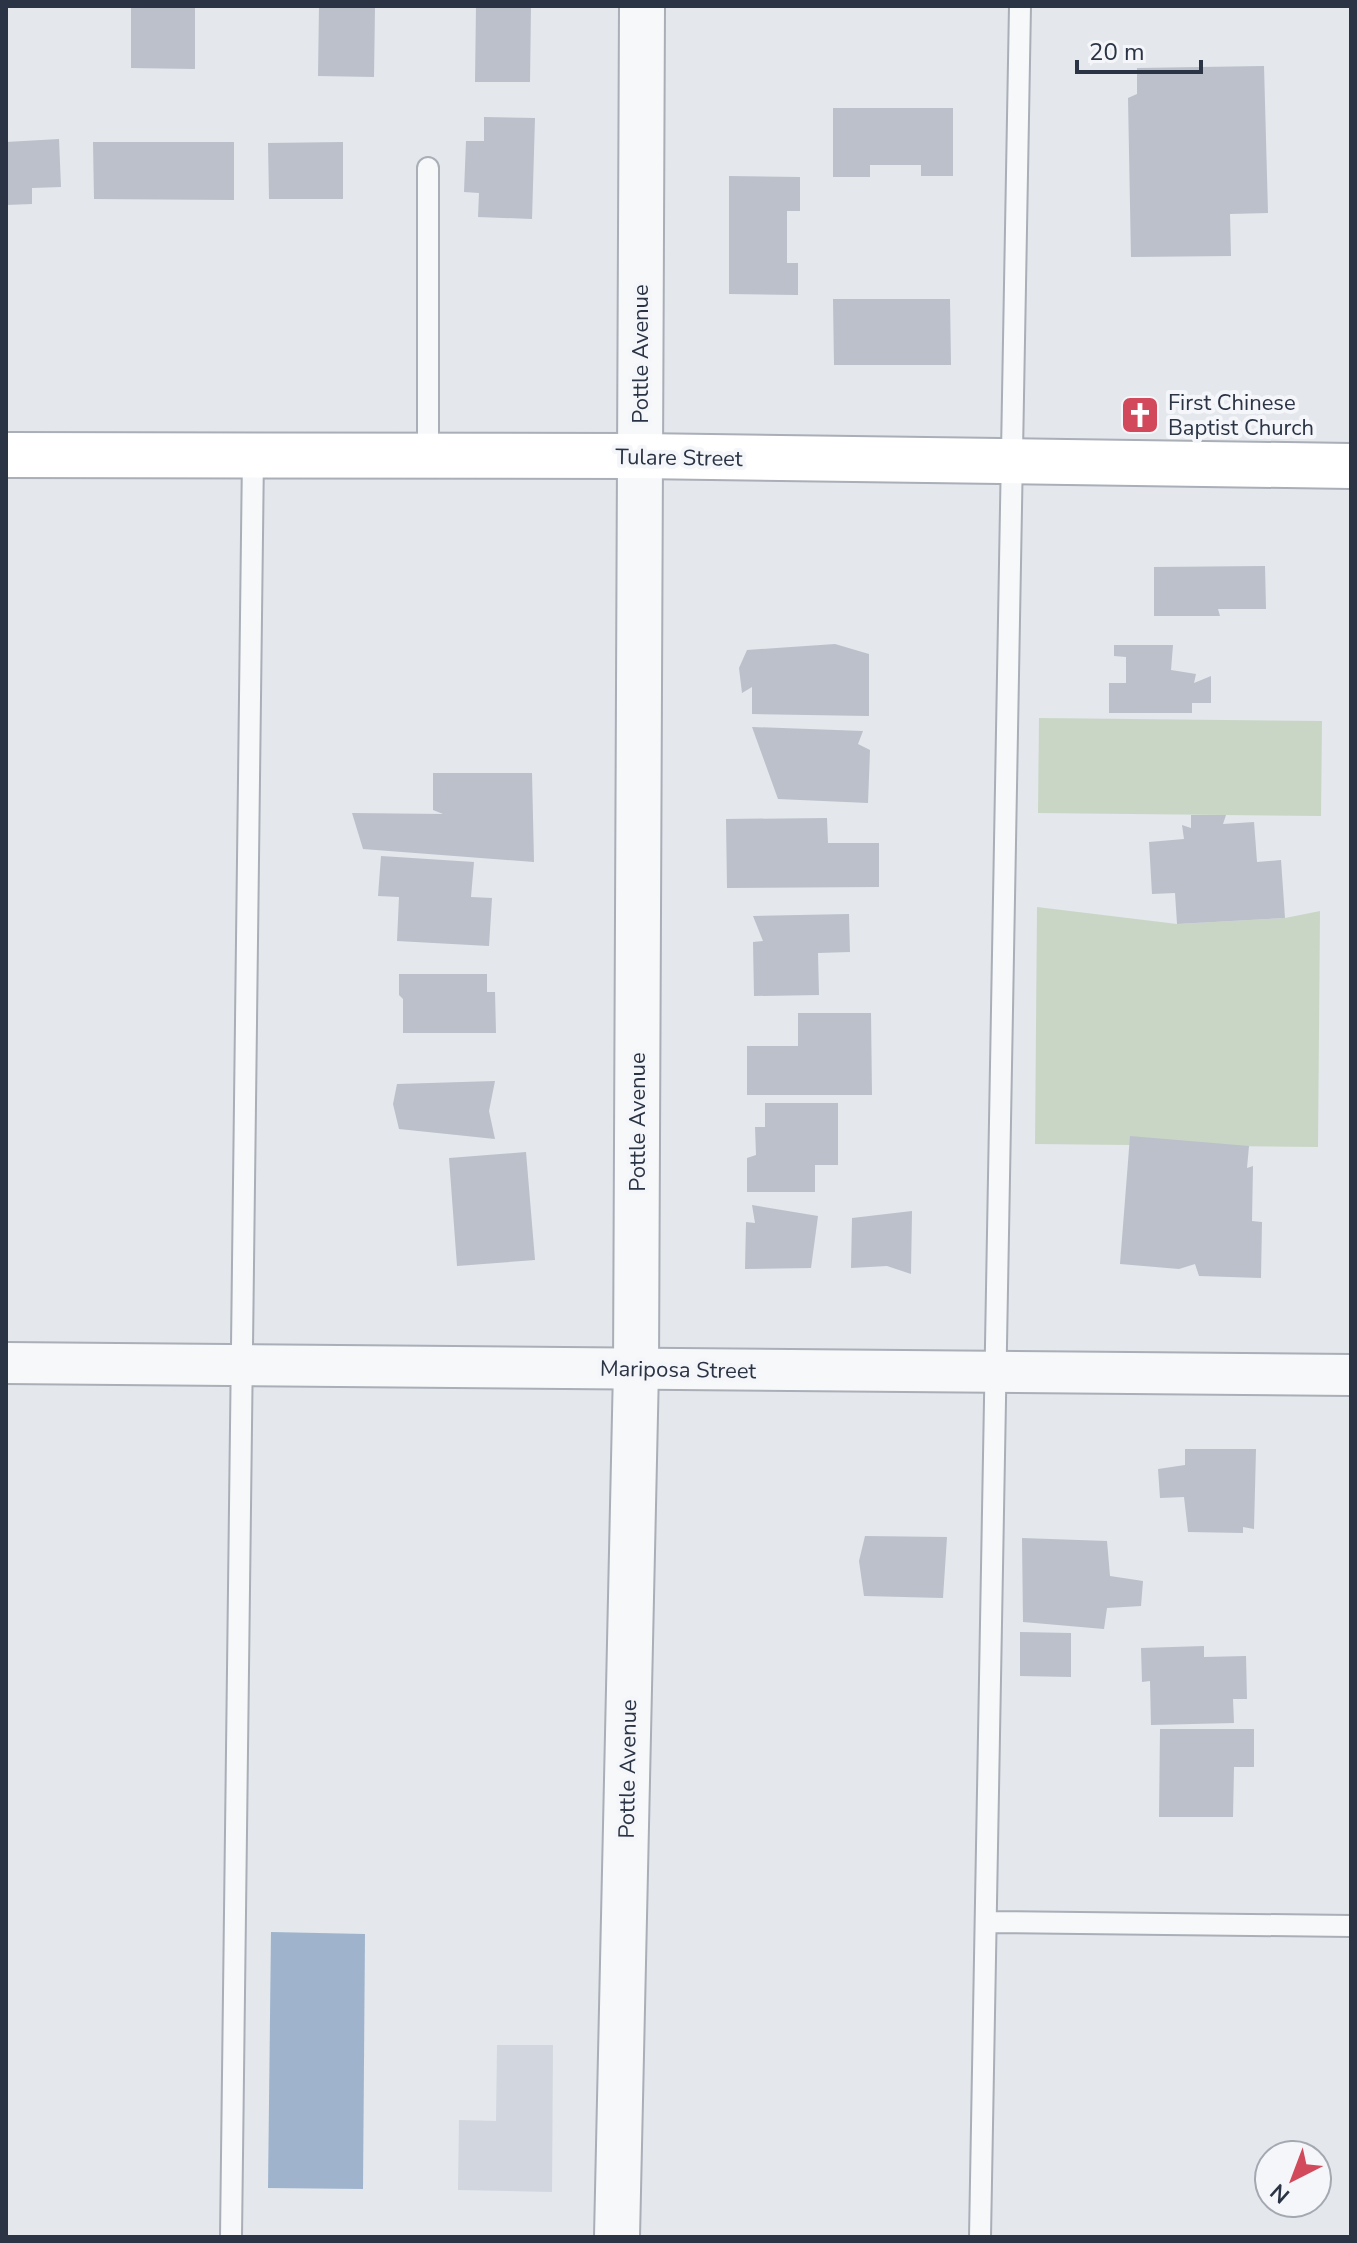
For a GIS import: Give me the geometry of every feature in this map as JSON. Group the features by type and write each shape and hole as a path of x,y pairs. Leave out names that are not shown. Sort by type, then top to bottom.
{"main road":[{"name":"Tulare Street","path":"6,455 640,456 1351,466"}],"street":[{"name":"Pottle Avenue","path":"617,2237 636,1369 642,6"},
{"name":"Mariposa Street","path":"6,1363 1351,1375"}],"lane":[{"path":"980,2237 1020,6"},
{"path":"428,168 428,455"},
{"path":"231,2237 253,455"},
{"path":"986,1922 1351,1926"}],"shaded area":[{"path":"497,2045 553,2045 552,2192 458,2190 459,2120 496,2121"}],"green space":[{"path":"1039,718 1322,721 1321,816 1038,813"},
{"path":"1037,907 1177,924 1285,918 1320,911 1318,1147 1035,1144"}],"water":[{"path":"271,1932 365,1934 363,2189 268,2188"}],"building":[{"path":"131,6 195,6 195,69 131,68"},
{"path":"319,6 375,7 374,77 318,76"},
{"path":"476,6 531,6 530,82 475,82"},
{"path":"1264,66 1268,213 1230,214 1231,256 1131,257 1128,98 1137,94 1137,68"},
{"path":"833,108 953,108 953,176 921,176 921,165 870,165 870,177 833,177"},
{"path":"484,117 535,118 532,219 478,217 479,193 464,192 466,141 484,141"},
{"path":"59,139 61,187 32,188 32,204 6,205 6,142"},
{"path":"93,142 234,142 234,200 94,199"},
{"path":"343,142 343,199 269,199 268,143"},
{"path":"729,176 800,177 800,211 787,211 787,263 798,263 798,295 729,294"},
{"path":"833,299 950,299 951,365 834,365"},
{"path":"1265,566 1266,609 1218,609 1220,616 1154,616 1154,567"},
{"path":"835,644 869,654 869,716 752,714 752,687 742,693 739,668 747,650"},
{"path":"1114,645 1173,645 1171,670 1196,674 1194,683 1211,676 1211,703 1192,703 1192,713 1109,713 1109,683 1126,683 1126,657 1114,656"},
{"path":"752,727 863,731 858,744 870,750 868,803 778,799"},
{"path":"433,773 532,773 534,862 363,849 352,813 443,814 433,810"},
{"path":"1191,815 1226,815 1223,824 1254,822 1257,862 1281,860 1285,918 1177,924 1175,893 1152,894 1149,842 1184,839 1182,825 1191,828"},
{"path":"827,818 828,843 879,843 879,887 727,888 726,819"},
{"path":"381,856 474,862 471,897 492,898 489,946 397,941 399,897 378,896"},
{"path":"849,914 850,952 818,953 819,995 754,996 753,942 763,941 753,916"},
{"path":"399,974 487,974 487,992 495,992 496,1033 403,1033"},
{"path":"798,1013 871,1013 872,1095 747,1095 747,1046 798,1046"},
{"path":"495,1081 489,1111 495,1139 399,1129 393,1104 397,1084"},
{"path":"765,1103 838,1103 838,1165 815,1165 815,1192 747,1192 747,1158 756,1155 755,1127 765,1127"},
{"path":"1130,1136 1249,1146 1247,1168 1253,1166 1252,1221 1262,1222 1261,1278 1199,1276 1195,1264 1179,1269 1120,1264"},
{"path":"526,1152 535,1260 457,1266 449,1158"},
{"path":"752,1205 818,1216 811,1268 745,1269 746,1222 755,1223"},
{"path":"912,1211 911,1274 887,1266 851,1268 852,1218"},
{"path":"1185,1449 1256,1449 1254,1529 1243,1527 1243,1533 1188,1532 1184,1497 1160,1498 1158,1469 1185,1465"},
{"path":"865,1536 947,1537 943,1598 864,1596 859,1561"},
{"path":"1022,1538 1107,1541 1110,1576 1143,1581 1141,1606 1107,1608 1104,1629 1023,1622"},
{"path":"1020,1632 1071,1633 1071,1677 1020,1676"},
{"path":"1204,1646 1204,1657 1246,1656 1247,1699 1233,1699 1234,1723 1151,1725 1150,1681 1142,1682 1141,1648"},
{"path":"1160,1729 1254,1729 1254,1767 1234,1767 1233,1817 1159,1817"}],"place":[{"name":"First Chinese Baptist Church","path":"1140,415"}]}
